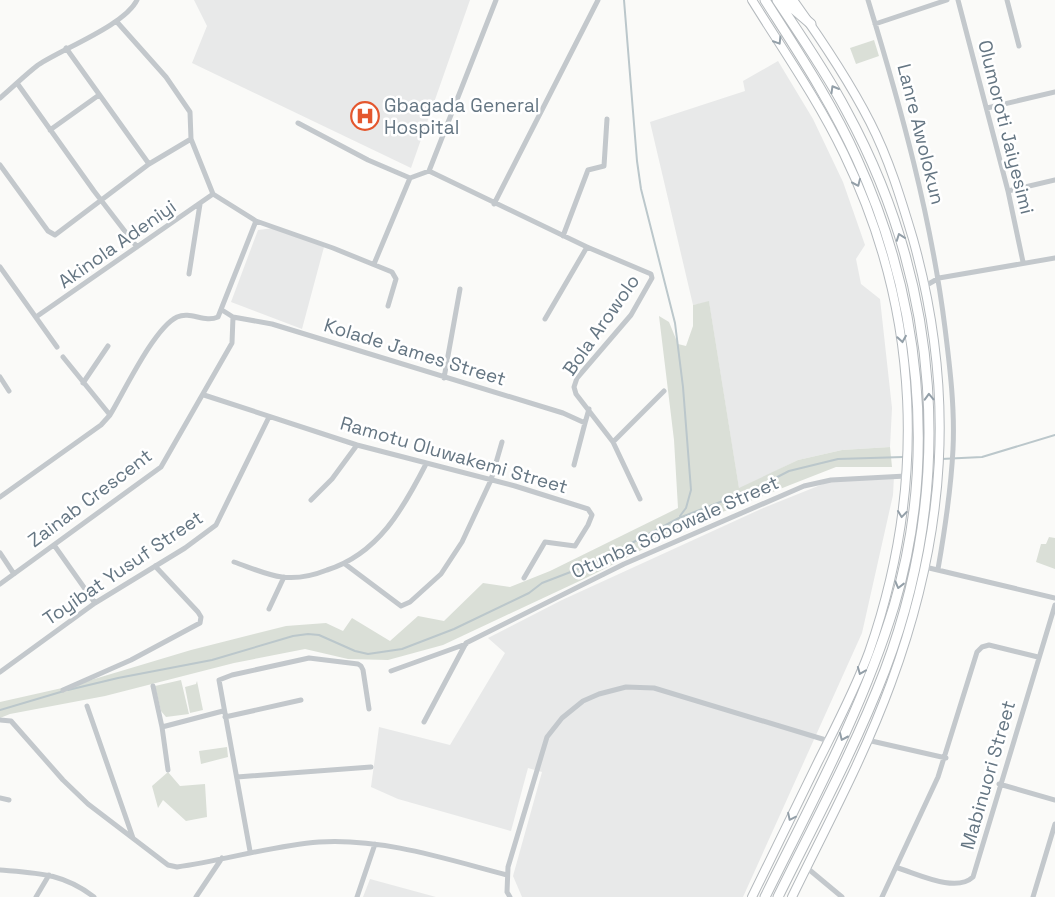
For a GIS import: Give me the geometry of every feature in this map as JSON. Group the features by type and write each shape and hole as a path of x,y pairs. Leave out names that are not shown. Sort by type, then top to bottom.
{"highway":[{"path":"765,897 838,748 878,652 894,605 905,562 918,446 918,400 909,323 891,252 872,196 858,159 819,84 766,0"},
{"path":"777,0 855,128 883,190 904,248 915,290 922,331 928,380 929,446 929,468 920,545 900,626 858,735 778,897"},
{"path":"783,0 791,2 811,24"},
{"path":"791,2 798,32"}],"main road":[{"path":"752,0 840,146 861,193 892,287 900,323 909,398 907,465 900,528 881,613 850,699 752,897"},
{"path":"792,897 867,740 891,684 908,632 934,528 940,446 938,369 925,286 891,168 870,122 848,81 811,24"}],"street":[{"path":"0,98 38,65 66,48 117,22 134,6 137,0"},
{"path":"429,171 496,0"},
{"path":"494,204 598,0"},
{"name":"Lanre Awolokun","path":"868,0 894,83 914,160 939,278 952,394 953,448 947,522 938,569"},
{"path":"875,24 947,0"},
{"name":"Olumoroti Jaiyesimi","path":"958,0 1008,191 1023,262"},
{"path":"1007,0 1019,46"},
{"path":"117,22 166,77 190,112 191,139 213,194 256,221 374,264 396,275 388,306"},
{"path":"66,48 149,164"},
{"path":"17,83 100,199 137,247"},
{"path":"987,108 1055,92"},
{"path":"50,130 98,95"},
{"path":"563,236 588,170 604,166 607,119"},
{"path":"298,123 368,160 410,178 429,171 494,204 587,247 545,319"},
{"path":"0,165 48,231 55,236 100,199 149,164 191,139"},
{"path":"374,264 410,178"},
{"path":"1008,191 1055,180"},
{"name":"Akinola Adeniyi","path":"36,317 101,274 213,194"},
{"path":"189,274 200,204"},
{"path":"0,497 101,425 110,415 161,330 177,318 185,315 209,320 218,316 256,221"},
{"name":"Bola Arowolo","path":"587,247 648,272 652,278 631,315 577,378 574,387 576,394 613,442 640,499"},
{"path":"925,286 939,278 1055,258"},
{"path":"0,266 56,347"},
{"path":"444,378 460,289"},
{"name":"Kolade James Street","path":"222,310 233,317 272,324 563,413 585,423"},
{"name":"Zainab Crescent","path":"0,584 161,467 232,343 233,317"},
{"path":"83,383 108,346"},
{"path":"63,357 110,415"},
{"path":"0,377 8,391"},
{"path":"613,442 664,391"},
{"name":"Ramotu Oluwakemi Street","path":"204,394 357,445 588,508 592,515 588,526 575,546 545,542 524,578"},
{"path":"574,465 589,409"},
{"name":"Toyibat Yusuf Street","path":"0,672 95,603 202,537 216,525 269,417"},
{"path":"345,564 401,606 406,605 442,574 462,542 491,480 502,442"},
{"path":"311,500 332,479 357,445"},
{"path":"234,562 284,577 307,577 345,564 376,541 395,518 426,464"},
{"name":"Otunba Sobowale Street","path":"391,671 466,644 624,564 804,486 831,480 906,476"},
{"path":"54,545 95,603"},
{"path":"0,553 14,574"},
{"path":"63,690 131,660 200,623 198,612 155,566"},
{"path":"925,567 1055,598"},
{"path":"269,609 284,577"},
{"name":"Mabinuori Street","path":"898,868 953,884 968,882 978,865 999,784 1055,605"},
{"path":"424,722 466,644"},
{"path":"882,897 898,868 946,758 974,657 979,648 989,645 1038,657"},
{"path":"250,851 218,682 222,678 309,658 361,666 369,709"},
{"path":"153,686 162,727 168,770"},
{"path":"510,897 507,892 507,874 547,737 572,709 600,694 626,687 654,688 829,741"},
{"path":"162,727 301,700"},
{"path":"88,706 133,838"},
{"path":"0,720 12,721 63,780 88,804 160,861 177,867 250,851 320,842 375,844 507,874"},
{"path":"867,740 946,758"},
{"path":"237,777 371,767"},
{"path":"999,784 1055,800"},
{"path":"0,798 9,800"},
{"path":"1033,897 1055,824"},
{"path":"356,897 375,844"},
{"path":"196,897 222,858"},
{"path":"806,867 842,897"},
{"path":"0,870 49,875 74,883 94,897"},
{"path":"36,897 49,875"}],"shaded area":[{"name":"Gbagada General Hospital","path":"194,0 470,0 411,168 192,63 207,26"},
{"path":"874,40 879,56 856,64 850,48"},
{"path":"778,61 813,119 843,182 865,245 856,259 861,284 880,299 892,408 890,447 842,450 798,460 739,489 709,302 693,305 650,122 745,91 743,81"},
{"path":"274,228 324,247 302,329 231,302 258,230"},
{"path":"709,301 739,488 798,460 842,450 890,447 892,467 836,467 790,485 695,523 586,578 443,645 388,660 348,659 305,649 234,663 105,696 10,714 0,718 0,702 71,686 191,650 286,626 326,623 343,631 352,618 390,641 418,616 444,621 483,583 510,587 550,571 678,508 674,440 659,316 669,322 678,344 686,346 693,326 693,305"},
{"path":"894,476 893,495 862,633 743,897 522,897 513,876 542,772 528,768 511,831 398,799 371,787 379,727 450,745 505,653 488,638 562,600 761,509 828,482"},
{"path":"1049,537 1055,538 1055,569 1036,562 1041,544 1046,544"},
{"path":"181,680 189,714 166,717 161,711 155,686"},
{"path":"197,681 203,710 190,713 185,687 196,684"},
{"path":"227,747 228,757 201,764 199,751"},
{"path":"168,772 180,786 205,784 207,817 186,821 163,800 158,808 152,786"},
{"path":"370,879 436,897 363,897"}],"waterway":[{"path":"624,0 641,189 675,323 683,387 691,490 686,508 680,516"},
{"path":"941,459 982,457 1055,435"},
{"path":"68,690 118,678 212,660 293,636 308,634 319,635 355,651 368,654 402,649 454,629 529,593 542,583 594,563 679,518 756,488 789,471 838,459 903,457"},
{"path":"0,710 64,691"}],"place":[{"name":"Gbagada General Hospital","path":"365,116"}]}
